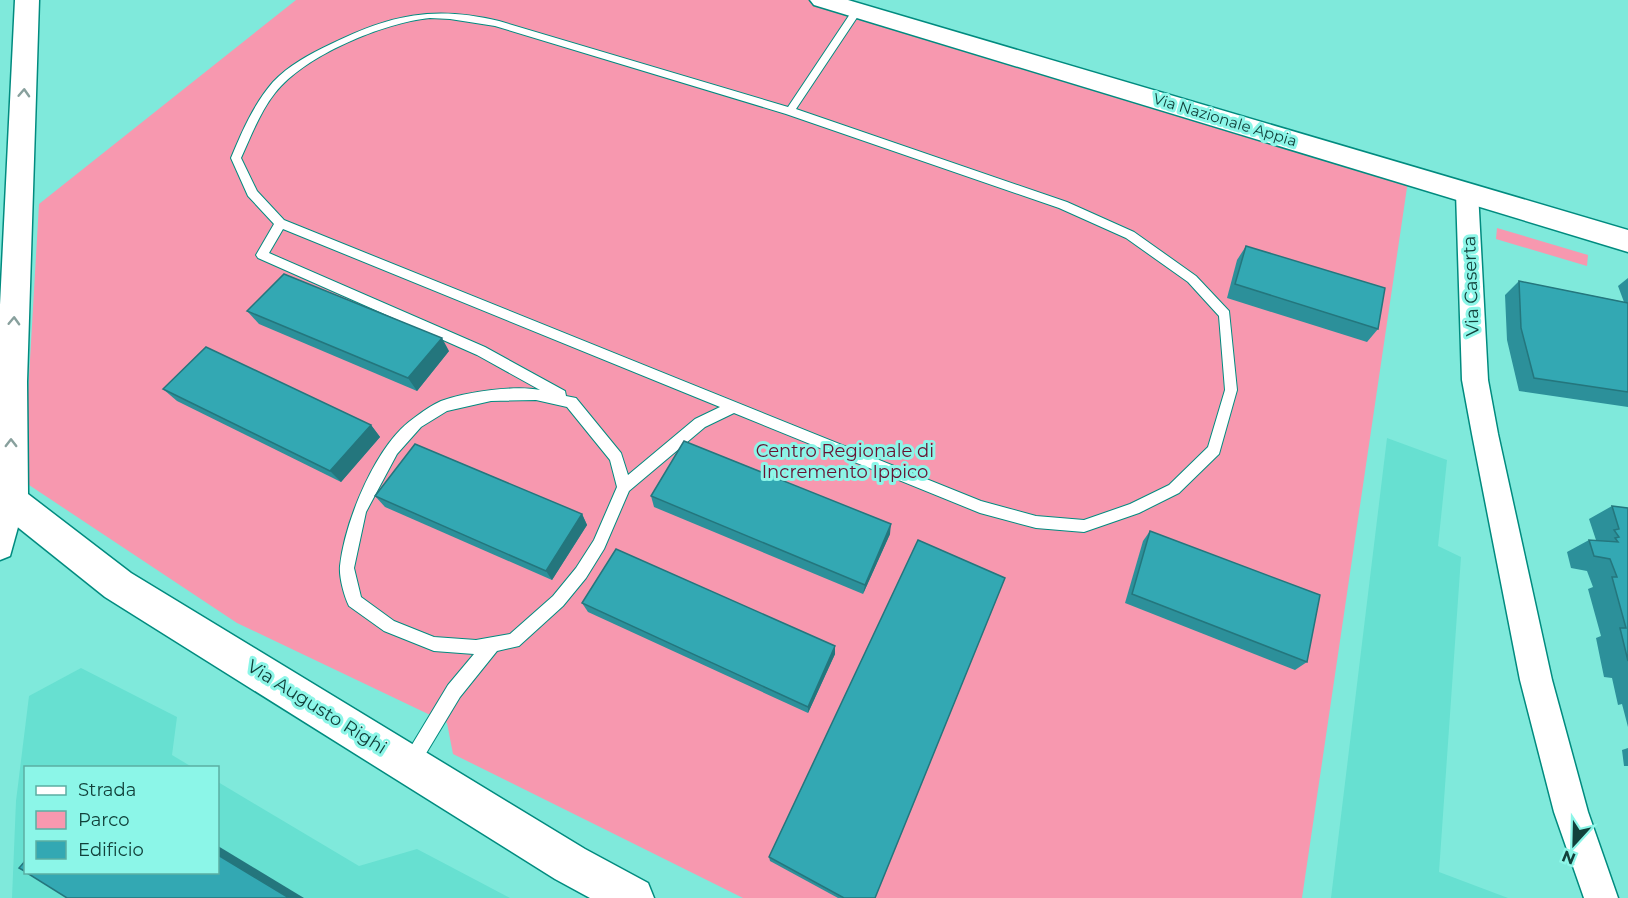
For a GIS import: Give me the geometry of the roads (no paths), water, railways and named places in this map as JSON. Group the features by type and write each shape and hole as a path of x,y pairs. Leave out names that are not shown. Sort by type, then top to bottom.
{"street":[{"path":"0,547 6,497 6,393 22,134 27,0"},
{"name":"Via Nazionale Appia","path":"822,0 1628,241"},
{"path":"0,78 26,52"},
{"path":"0,100 22,134"},
{"name":"Via Caserta","path":"1467,192 1475,380 1536,680 1571,812 1601,898"},
{"name":"Via Augusto Righi","path":"6,497 118,585 570,864 633,898"}],"lane":[{"path":"790,111 857,10"},
{"path":"412,15 458,15 496,23 790,111 1063,205 1130,235 1192,279 1225,314 1231,390 1214,450 1174,489 1134,509 1084,526 1036,522 980,507 280,223 252,193 237,158 252,122 279,81 316,55 369,28 412,15"},
{"path":"280,223 262,255 481,351 571,402 616,457 624,487"},
{"path":"571,402 536,395 490,396 444,406 416,423 392,450 359,512 347,568 354,601 389,626 434,644 476,647 514,641 558,601 581,573 599,544 624,487 700,423 734,407"},
{"path":"410,764 454,691 492,645"}],"park label":[{"name":"Centro Regionale di Incremento Ippico","path":"845,461"}]}
